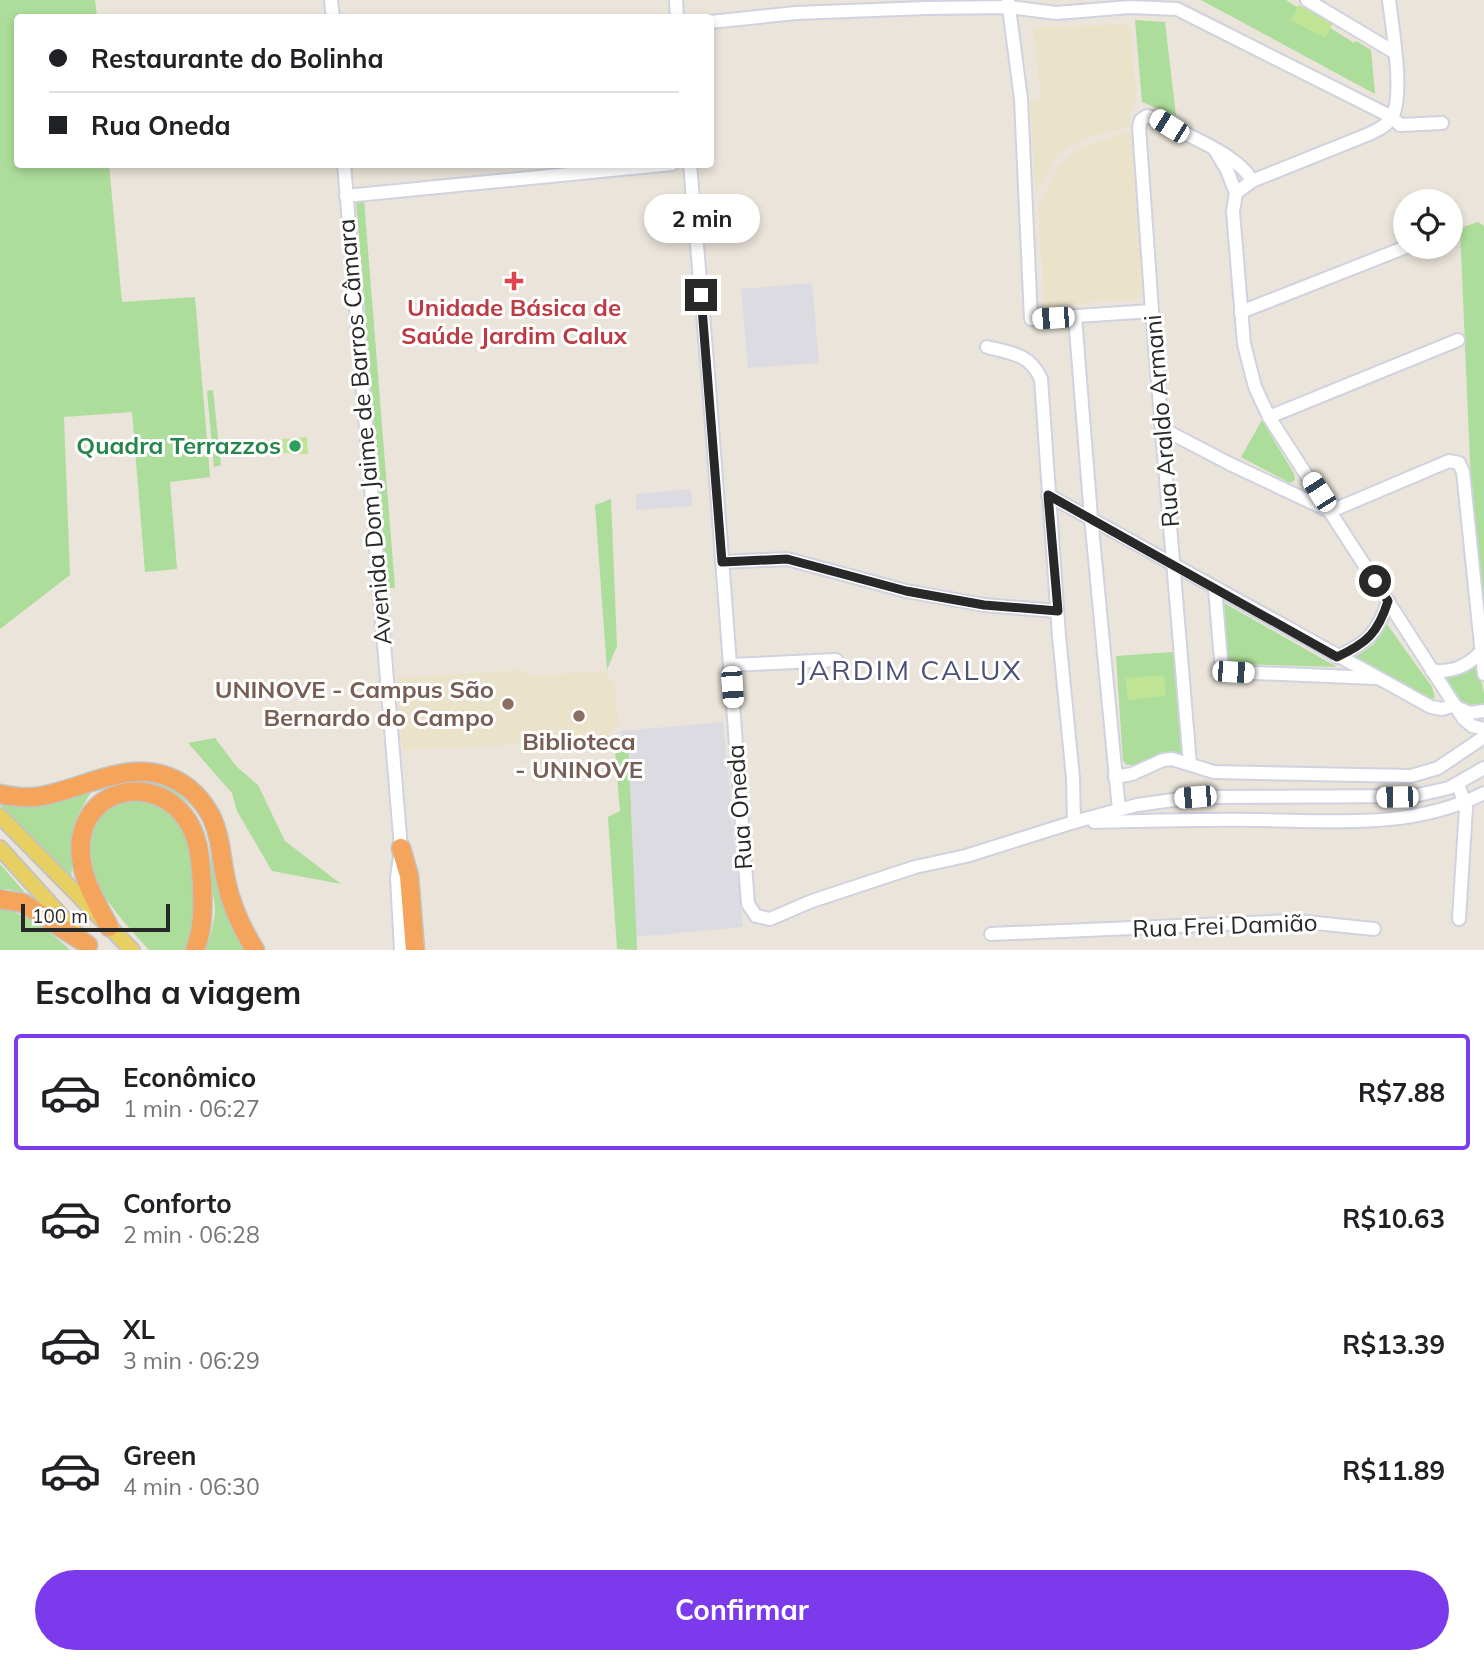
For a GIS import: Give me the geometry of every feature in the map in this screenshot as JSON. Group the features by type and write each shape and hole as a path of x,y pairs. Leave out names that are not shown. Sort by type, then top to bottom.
{"highway":[{"path":"0,794 43,796 99,778 128,772 155,772 179,782 195,794 209,814 216,831 226,884 255,950"},
{"path":"99,778 97,792 84,827 81,848 86,879 109,927"},
{"path":"89,815 106,799 133,792 159,797 183,815 191,826 196,842 202,880 202,926 195,950"},
{"path":"401,848 409,876 415,950"},
{"path":"0,898 23,903 90,948"}],"main road":[{"path":"0,816 132,950"},
{"path":"0,848 90,948"}],"street":[{"path":"784,0 785,14"},
{"path":"1307,0 1394,52"},
{"path":"1236,193 1252,181 1368,134 1384,126 1392,117 1398,93 1389,0"},
{"path":"1008,3 1021,99 1031,319 1152,311"},
{"path":"714,22 785,14 1008,3 1055,7 1130,4 1177,9 1392,117 1400,125 1441,123"},
{"name":"Rua Araldo Armani","path":"1190,764 1152,311 1139,127 1141,120 1147,116 1157,119 1215,150"},
{"path":"1215,150 1243,166 1252,181"},
{"path":"1215,150 1236,193 1233,211 1241,312 1249,368 1269,417 1455,706 1472,726 1484,729"},
{"name":"Avenida Dom Jaime de Barros Câmara","path":"343,168 338,182 346,196 401,848 397,878 401,950"},
{"path":"346,196 631,168"},
{"name":"Rua Oneda","path":"690,168 748,904 756,916 771,919 812,901 915,867 966,856 1074,822"},
{"path":"1241,312 1393,252"},
{"path":"1075,317 1119,810"},
{"path":"1269,417 1458,340"},
{"path":"987,347 1025,356 1039,374 1043,396 1048,495 1073,778 1074,822"},
{"path":"1163,429 1331,511 1450,461 1459,463 1463,472 1484,674"},
{"path":"1291,493 1303,486 1307,474"},
{"path":"1048,495 1337,657 1434,708 1455,706 1470,713 1484,711"},
{"path":"722,562 787,559 906,591 984,605 1058,611"},
{"path":"1215,589 1221,660 1228,670 1378,678"},
{"path":"1337,657 1368,640 1381,620 1388,601"},
{"path":"1433,671 1460,668 1481,652"},
{"path":"730,665 836,660"},
{"path":"1115,777 1132,774 1163,760 1190,764 1214,772 1411,776 1438,768 1484,737"},
{"path":"1074,822 1157,802 1210,797 1397,797 1426,794 1458,784 1484,768"},
{"path":"1458,784 1465,803 1459,919"},
{"path":"1074,822 1169,819 1400,820 1465,803 1484,793"},
{"path":"1157,802 1163,815 1169,819"},
{"name":"Rua Frei Damião","path":"992,934 1296,921 1374,929"},
{"path":"243,927 265,950"}],"shaded area":[{"path":"1130,25 1136,100 1130,109 1130,127 1072,144 1055,157 1036,196 1030,100 1041,98 1033,27"},
{"path":"1131,131 1143,292 1137,298 1045,307 1038,209 1057,168 1080,148"},
{"path":"812,283 819,363 748,368 741,289"},
{"path":"691,489 693,506 636,510 636,494"},
{"name":"UNINOVE - Campus São Bernardo do Campo","path":"520,670 530,676 602,671 615,683 618,725 604,740 402,750 397,678"},
{"path":"723,722 743,927 635,937 621,731"}],"green space":[{"path":"0,0 95,0 97,14 14,14 14,168 109,168 122,302 195,297 210,477 170,482 177,569 145,572 132,412 64,417 70,575 0,629"},
{"path":"1201,0 1286,0 1354,43 1356,41 1371,50 1375,94"},
{"path":"1299,5 1333,23 1325,38 1290,20"},
{"path":"1135,20 1165,22 1176,116 1142,102"},
{"path":"356,200 364,200 395,588 387,588"},
{"path":"1478,222 1484,226 1484,637 1473,532 1461,259 1463,227"},
{"path":"213,390 221,465 214,467 207,391"},
{"path":"1262,420 1294,474 1295,480 1290,483 1241,457"},
{"name":"Quadra Terrazzos","path":"307,437 308,454 282,453 282,439"},
{"path":"611,499 617,646 607,670 595,505"},
{"path":"1224,603 1337,667 1234,664 1226,656"},
{"path":"1386,623 1432,687 1435,698 1429,699 1354,658 1374,644"},
{"path":"1173,652 1182,755 1147,759 1136,765 1127,765 1123,761 1116,656"},
{"path":"1478,666 1484,706 1471,710 1459,702 1446,678"},
{"path":"1164,675 1166,696 1128,700 1126,678"},
{"path":"215,738 237,767 258,785 285,841 341,884 272,871 237,811 232,793 188,743"},
{"path":"614,739 628,739 637,950 617,949 608,817 620,811"},
{"path":"165,780 204,813 249,950 206,950 215,913 210,854 206,829 190,804 160,786 137,782 106,790 107,781"},
{"path":"92,790 79,813 71,880 0,805 0,801"},
{"path":"147,798 171,809 189,832 199,899 188,950 149,950 113,908 101,889 92,861 91,847 98,821 120,803"},
{"path":"0,864 27,895 0,889"},
{"path":"0,908 38,924 70,950 0,950"}],"place":[{"name":"Unidade Básica de Saúde Jardim Calux","path":"514,281"},
{"name":"Quadra Terrazzos","path":"295,446"},
{"name":"UNINOVE - Campus São Bernardo do Campo","path":"508,704"},
{"name":"Biblioteca - UNINOVE","path":"579,716"}],"district":[{"name":"JARDIM CALUX","path":"910,670"}],"route":[{"path":"701,295 722,562 787,559 906,591 984,605 1058,611 1048,495 1337,657 1368,640 1381,620 1388,601 1375,581"}]}
